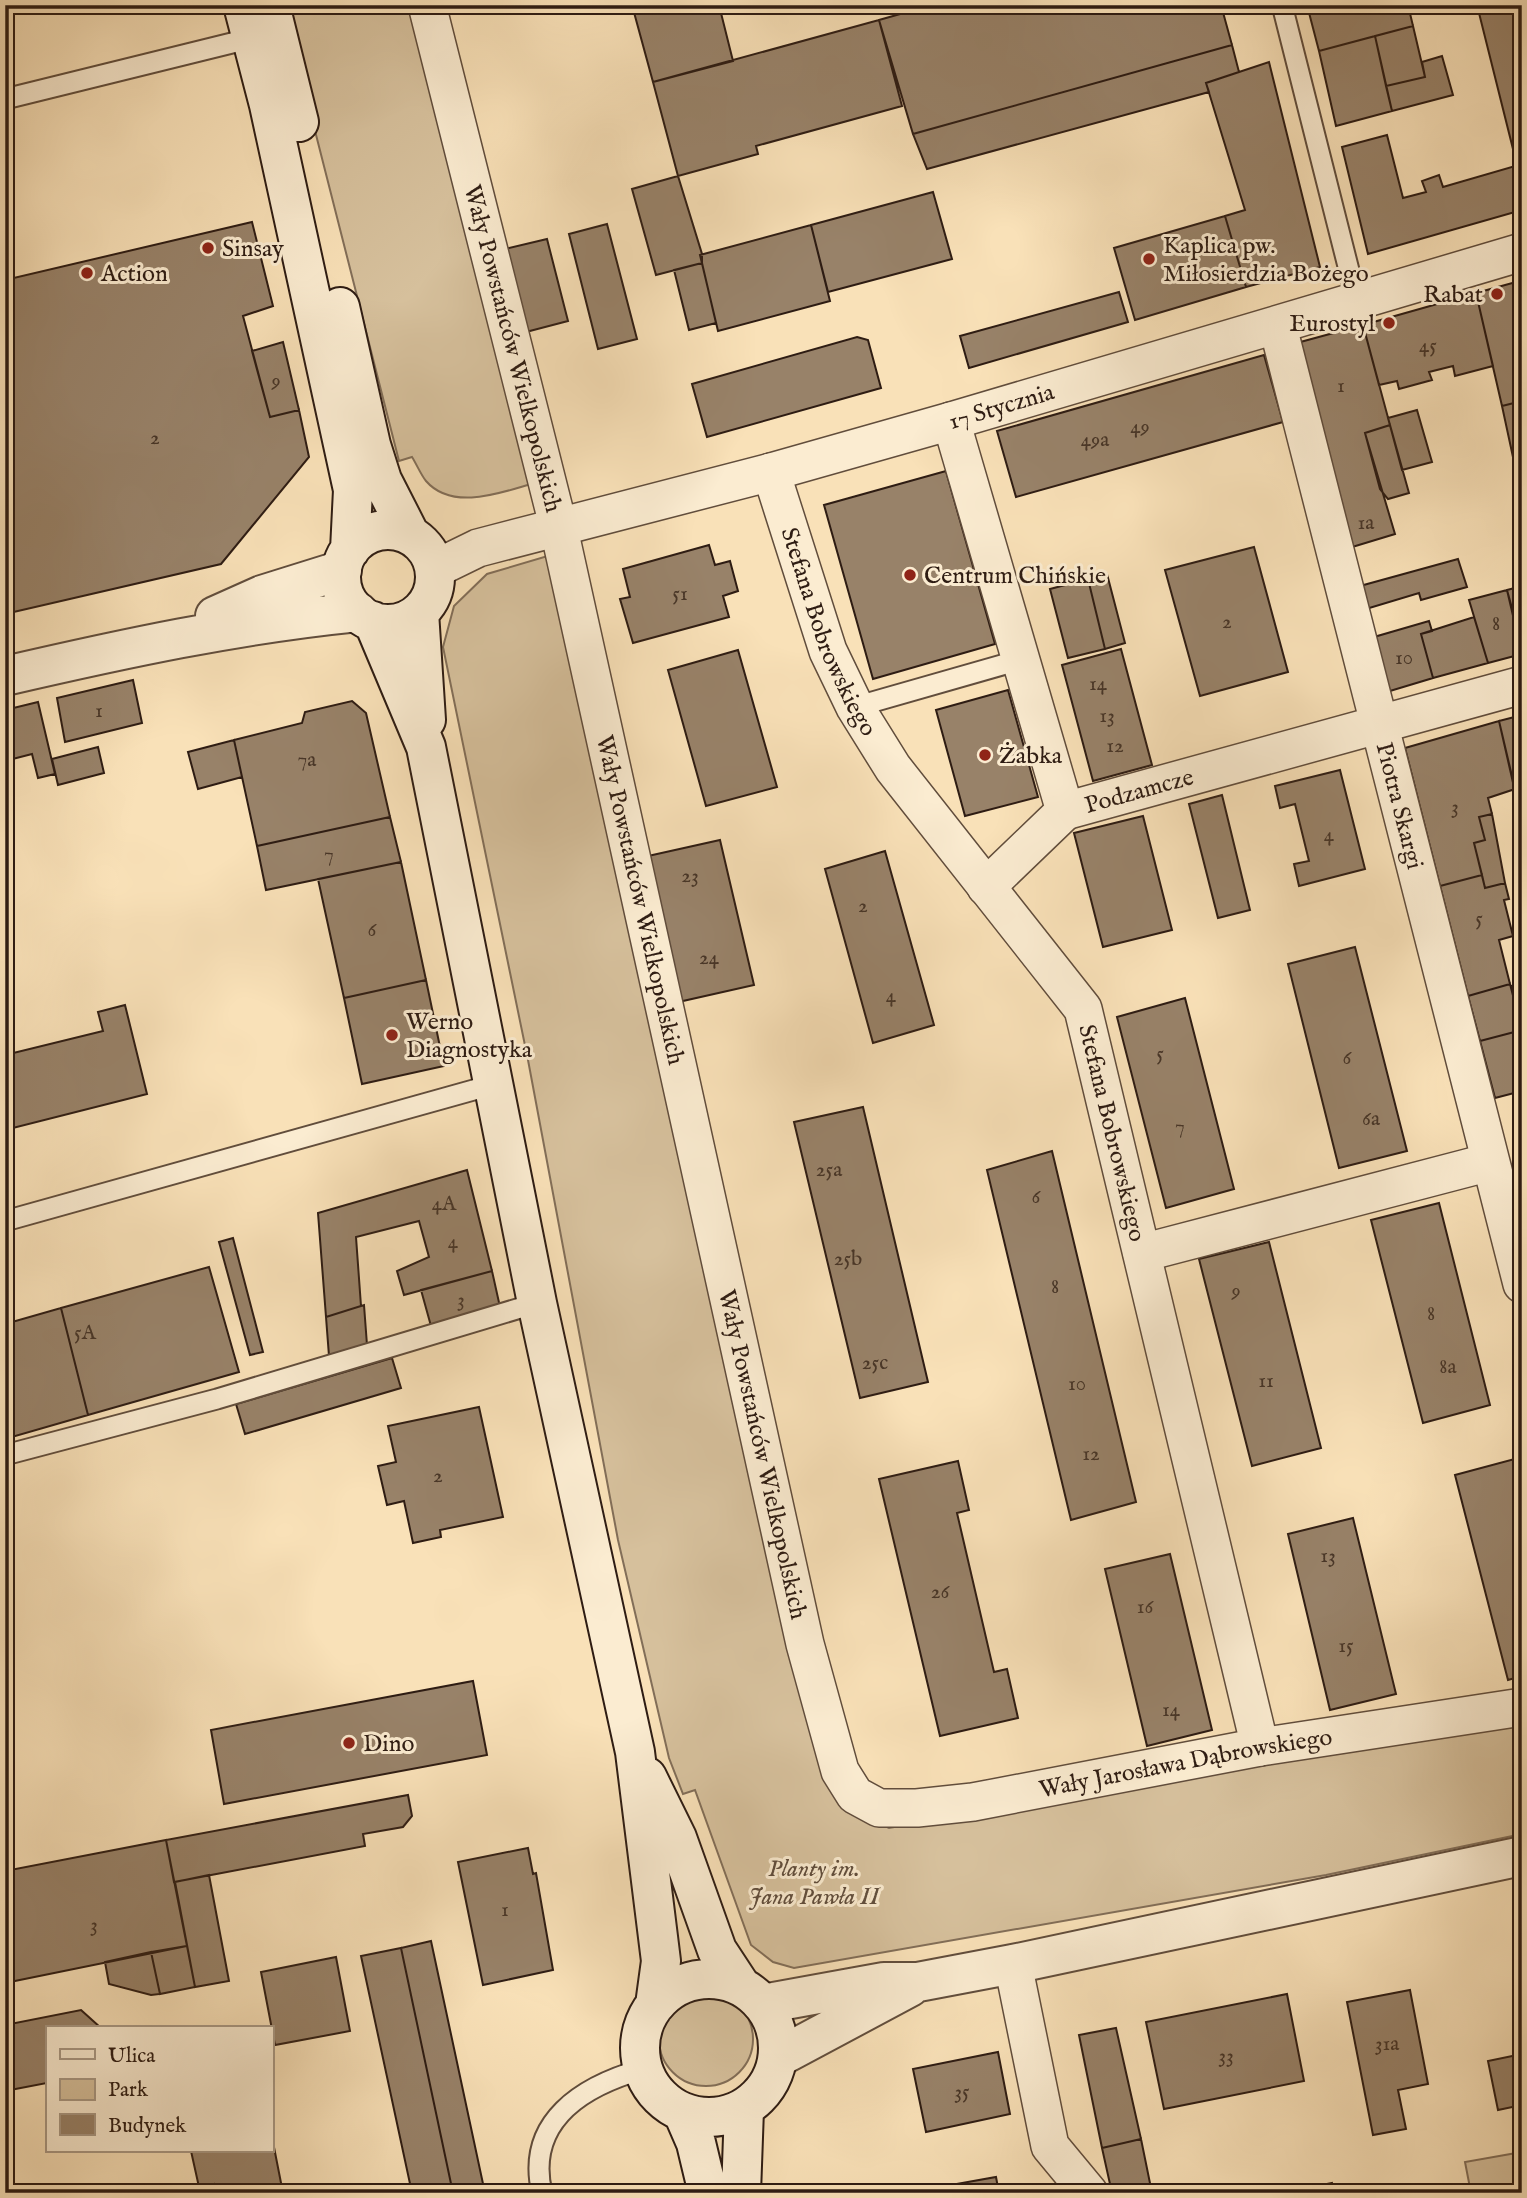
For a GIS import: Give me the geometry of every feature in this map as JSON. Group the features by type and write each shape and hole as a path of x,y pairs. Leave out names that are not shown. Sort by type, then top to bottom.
{"main road":[{"path":"261,22 269,105 353,490 342,586 348,601 365,617 426,747"},
{"path":"5,676 158,640 269,621 365,617 397,622 419,612 429,600 435,585 435,569 430,556 410,535 382,480 371,446 261,22"},
{"path":"158,640 346,560 371,533 397,531 410,535"},
{"path":"419,612 426,747 537,1303 635,1752 661,1961 655,2005 641,2036 643,2069 659,2095 683,2113 703,2118 723,2116 744,2109 761,2095 773,2077 779,2057 778,2035 771,2014 751,1994 718,1950 677,1838 635,1752"},
{"path":"655,2005 667,1992 698,1979 719,1979 751,1994 884,1982 918,1982 1522,1856"},
{"path":"779,2057 918,1982"},
{"path":"741,2193 744,2109"},
{"path":"683,2113 696,2143 708,2193"}],"street":[{"name":"Wały Powstańców Wielkopolskich","path":"427,5 559,529 805,1644 830,1745 840,1771 855,1794"},
{"name":"17 Stycznia","path":"435,569 478,548 771,472 1278,327 1522,253"},
{"name":"Piotra Skargi","path":"1278,327 1377,725 1522,1284"},
{"name":"Podzamcze","path":"951,421 1023,659 1065,811 1522,685"},
{"name":"Stefana Bobrowskiego","path":"771,472 828,651 855,707 893,768 1083,1009 1259,1747"},
{"path":"986,887 1065,811"},
{"path":"1142,1253 1490,1162"},
{"name":"Wały Jarosława Dąbrowskiego","path":"855,1794 879,1808 917,1808 973,1801 1259,1747 1522,1707"},
{"path":"1013,1964 1050,2146 1089,2193"}],"lane":[{"path":"1282,5 1357,302"},
{"path":"5,99 261,22"},
{"path":"855,707 1023,659"},
{"path":"5,1221 495,1084"},
{"path":"5,1455 217,1399 537,1303"},
{"path":"542,2193 538,2165 546,2135 554,2120 567,2105 590,2089 643,2069"}],"green space":[{"path":"283,5 415,5 531,484 491,495 462,498 437,490 426,481 412,457 399,461"},
{"name":"Planty im. Jana Pawła II","path":"551,555 842,1807 889,1828 1226,1768 1522,1720 1522,1834 1326,1875 794,1968 773,1962 751,1945 695,1790 683,1794 669,1758 618,1540 528,1060 443,647 454,606 487,574"},
{"path":"706,1992 724,1996 739,2006 749,2021 753,2039 749,2057 739,2072 724,2082 706,2086 688,2082 673,2072 663,2057 659,2039 663,2021 673,2006 688,1996"},
{"path":"1522,2152 1522,2193 1471,2193 1465,2162"}],"building":[{"path":"75,5 105,5 77,13"},
{"path":"632,5 719,5 733,61 653,82"},
{"path":"932,5 1221,5 1232,45 913,134 879,20"},
{"path":"1307,5 1408,5 1413,26 1319,51"},
{"path":"1477,5 1522,5 1522,164 1517,165"},
{"path":"879,20 902,106 756,146 758,154 678,176 653,82"},
{"path":"1413,26 1425,77 1386,86 1375,36"},
{"path":"1375,36 1392,111 1336,126 1319,51"},
{"path":"1232,45 1239,72 1206,83 1209,92 927,169 913,134"},
{"path":"1442,56 1453,95 1392,111 1386,86 1425,77 1422,62"},
{"path":"1269,62 1320,267 1246,287 1225,216 1245,210 1206,83"},
{"path":"1387,135 1403,198 1426,192 1422,181 1439,175 1443,187 1522,164 1522,210 1368,254 1342,147"},
{"path":"678,176 702,254 702,263 656,275 632,189"},
{"path":"933,192 952,259 828,292 811,225"},
{"path":"1225,216 1246,287 1135,320 1114,248"},
{"path":"252,222 273,306 243,316 270,417 299,410 309,457 221,564 5,614 5,280"},
{"path":"607,224 637,339 598,349 569,234"},
{"path":"811,225 830,301 718,331 700,255"},
{"path":"547,239 568,321 526,332 505,249"},
{"path":"702,263 716,323 689,330 674,270"},
{"path":"1516,282 1522,310 1522,359 1516,360 1522,383 1522,401 1502,406 1476,293"},
{"path":"1119,292 1128,322 969,368 960,336"},
{"path":"1476,293 1493,366 1455,376 1453,366 1429,372 1432,380 1399,389 1397,381 1379,385 1363,325"},
{"path":"1363,325 1390,425 1365,433 1395,534 1349,548 1293,344"},
{"path":"857,337 868,340 881,388 707,437 692,384"},
{"path":"283,342 299,410 270,417 252,351"},
{"path":"1264,355 1283,422 1016,497 997,431"},
{"path":"1522,401 1522,499 1502,406"},
{"path":"1417,410 1432,462 1402,470 1388,418"},
{"path":"1390,425 1409,493 1388,499 1380,489 1365,433"},
{"name":"Centrum Chińskie","path":"946,471 995,644 873,679 824,505"},
{"path":"709,545 715,565 730,561 738,591 723,596 729,617 633,643 620,599 630,597 623,569"},
{"path":"1254,547 1288,672 1200,696 1165,570"},
{"path":"1458,559 1467,587 1421,600 1419,593 1366,609 1360,586"},
{"path":"1107,574 1125,643 1105,649 1088,579"},
{"path":"1088,579 1105,649 1068,658 1050,589"},
{"path":"1522,586 1522,645 1507,590"},
{"path":"1507,590 1522,654 1488,663 1469,600"},
{"path":"1474,617 1488,663 1433,678 1421,634"},
{"path":"1429,621 1432,631 1421,634 1433,678 1390,691 1374,637"},
{"path":"1121,649 1152,765 1093,781 1062,665"},
{"path":"738,650 777,787 706,806 668,670"},
{"path":"133,680 142,723 65,742 57,698"},
{"path":"1008,690 1038,797 965,816 936,710"},
{"path":"352,701 366,713 390,817 257,846 234,740 302,723 305,712"},
{"path":"38,702 55,774 38,778 32,754 5,761 5,710"},
{"path":"1522,715 1522,785 1514,787 1499,721"},
{"path":"1499,721 1515,789 1488,798 1492,814 1479,817 1485,840 1474,843 1482,875 1440,886 1405,748"},
{"path":"234,740 242,777 198,789 188,752"},
{"path":"98,747 104,773 58,785 52,759"},
{"path":"1340,770 1365,869 1299,886 1294,864 1309,861 1295,804 1280,808 1275,786"},
{"path":"1222,795 1250,910 1218,918 1189,804"},
{"path":"1492,814 1505,883 1485,888 1474,843 1485,840 1479,817"},
{"path":"1143,816 1172,930 1103,947 1074,833"},
{"path":"390,817 401,862 266,890 257,846"},
{"path":"720,840 754,985 674,1003 639,858"},
{"path":"885,851 934,1025 873,1043 825,869"},
{"path":"401,862 426,980 344,998 318,879"},
{"path":"1482,875 1485,888 1505,883 1509,899 1504,900 1513,936 1499,940 1510,984 1468,996 1440,886"},
{"path":"1355,947 1407,1151 1339,1168 1288,964"},
{"path":"426,980 444,1066 362,1084 344,998"},
{"path":"1510,984 1522,1030 1480,1041 1468,996"},
{"path":"1522,984 1522,1030 1511,986"},
{"path":"1185,998 1234,1189 1166,1208 1117,1017"},
{"path":"125,1005 147,1094 5,1130 5,1055 103,1031 98,1012"},
{"path":"1522,1030 1522,1091 1495,1098 1480,1041"},
{"path":"863,1107 928,1382 860,1398 794,1122"},
{"path":"1052,1151 1136,1502 1071,1520 987,1170"},
{"path":"467,1170 492,1271 404,1295 397,1271 429,1257 419,1221 356,1237 361,1306 326,1317 318,1213"},
{"path":"1439,1203 1490,1405 1423,1423 1371,1220"},
{"path":"233,1238 263,1352 250,1355 219,1242"},
{"path":"1269,1242 1321,1448 1252,1466 1199,1259"},
{"path":"209,1267 239,1372 88,1415 61,1308"},
{"path":"492,1271 500,1307 431,1326 421,1290"},
{"path":"364,1305 367,1345 329,1356 326,1317"},
{"path":"61,1308 88,1415 5,1439 5,1324"},
{"path":"392,1358 401,1388 245,1434 236,1404"},
{"path":"479,1407 503,1517 440,1530 441,1537 413,1543 404,1501 387,1505 378,1466 396,1462 388,1426"},
{"path":"1522,1457 1522,1676 1508,1680 1455,1475"},
{"path":"958,1461 969,1510 957,1513 994,1672 1007,1669 1018,1718 940,1736 879,1479"},
{"path":"1353,1518 1396,1694 1330,1710 1288,1534"},
{"path":"1170,1554 1212,1730 1147,1746 1105,1569"},
{"name":"Dino","path":"473,1681 487,1755 224,1804 211,1730"},
{"path":"408,1795 412,1816 403,1827 363,1834 365,1846 174,1882 166,1840"},
{"path":"166,1840 187,1946 5,1983 5,1871"},
{"path":"528,1848 533,1874 536,1873 553,1970 483,1985 458,1862"},
{"path":"209,1875 229,1981 195,1987 175,1882"},
{"path":"431,1941 485,2193 453,2193 401,1948"},
{"path":"187,1946 195,1987 160,1994 151,1952"},
{"path":"401,1948 453,2193 412,2193 361,1956"},
{"path":"151,1952 160,1994 151,1995 109,1984 105,1962"},
{"path":"336,1957 350,2031 275,2045 261,1972"},
{"path":"1410,1990 1428,2084 1398,2090 1406,2129 1373,2135 1347,2002"},
{"path":"1287,1994 1304,2081 1164,2109 1146,2022"},
{"path":"81,2010 99,2026 46,2026 46,2083 5,2091 5,2025"},
{"path":"1116,2028 1141,2139 1102,2148 1079,2035"},
{"path":"998,2052 1010,2114 926,2132 913,2069"},
{"path":"1522,2054 1522,2105 1498,2110 1488,2061"},
{"path":"1141,2139 1152,2193 1112,2193 1102,2148"},
{"path":"273,2142 283,2193 215,2193 214,2184 199,2187 191,2152 273,2152"},
{"path":"996,2177 999,2193 935,2193 934,2188"},
{"path":"1332,2183 1334,2193 1313,2193 1312,2187"}],"place":[{"name":"Sinsay","path":"208,248"},
{"name":"Kaplica pw. Miłosierdzia Bożego","path":"1149,259"},
{"name":"Action","path":"87,273"},
{"name":"Rabat","path":"1497,294"},
{"name":"Eurostyl","path":"1389,323"},
{"name":"Centrum Chińskie","path":"910,575"},
{"name":"Żabka","path":"985,755"},
{"name":"Werno Diagnostyka","path":"392,1035"},
{"name":"Dino","path":"349,1743"}]}
